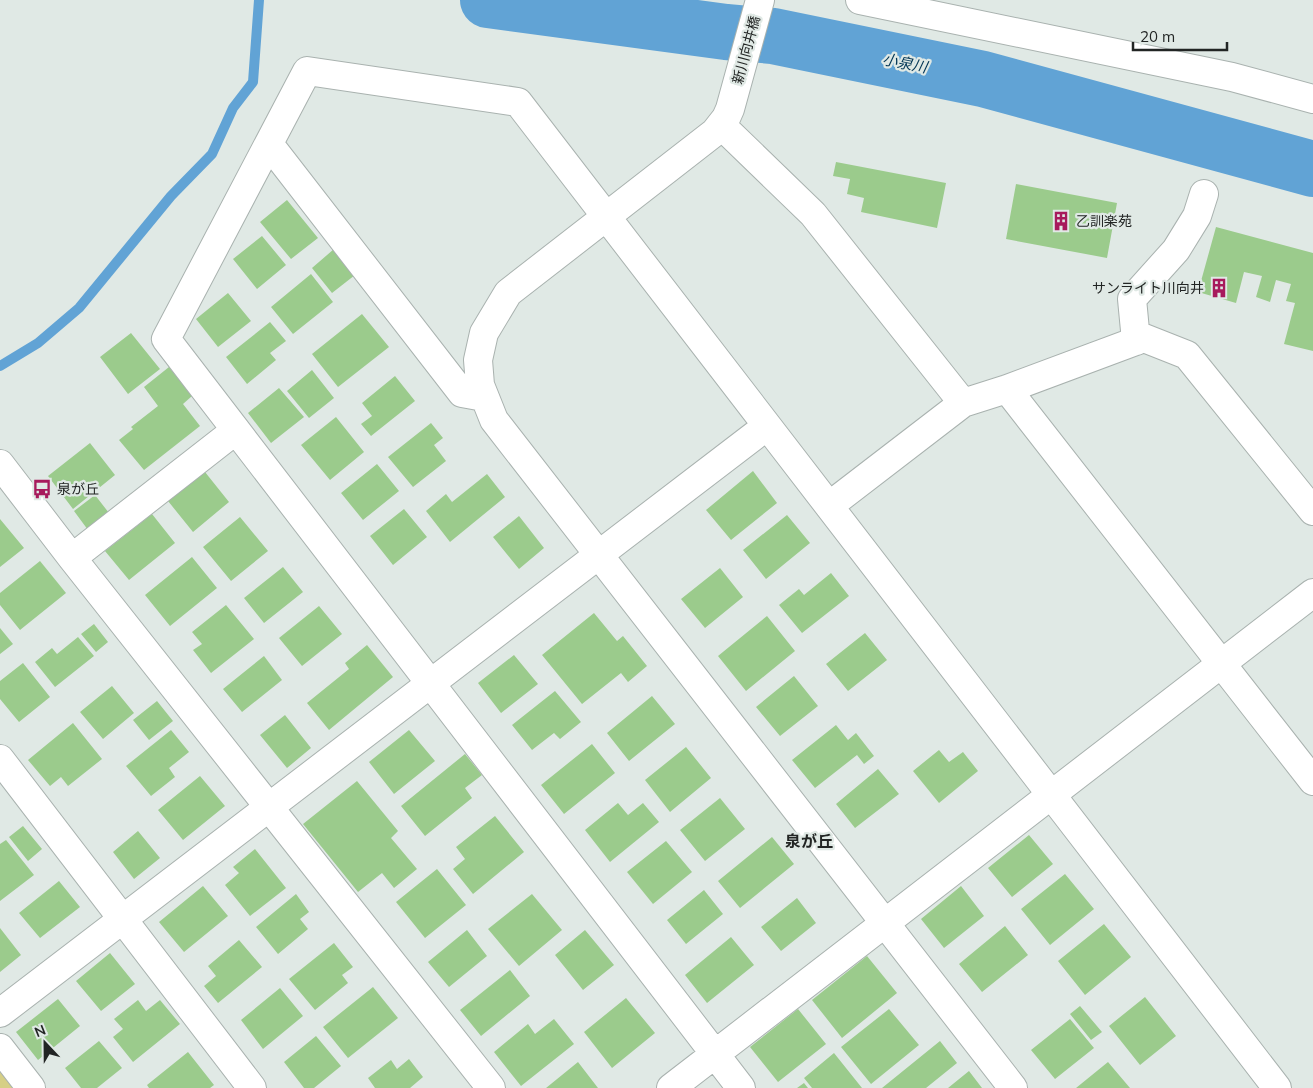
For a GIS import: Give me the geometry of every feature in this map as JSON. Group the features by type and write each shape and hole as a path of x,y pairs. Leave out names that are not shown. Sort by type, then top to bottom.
{"street":[{"name":"新川向井橋","path":"721,125 733,100 760,0"},
{"path":"860,0 1232,77 1313,99"},
{"path":"741,1088 166,339 307,71 518,102 1277,1088"},
{"path":"963,403 813,214 721,125 692,150 508,293 484,333 478,360 480,385 494,420 1013,1088"},
{"path":"268,144 462,393 484,397"},
{"path":"1136,341 1132,299 1176,250 1197,216 1204,194"},
{"path":"829,506 963,403 1007,389 1144,338 1187,355 1313,511"},
{"path":"1007,389 1313,781"},
{"path":"0,1013 430,684 476,637 599,555 767,426"},
{"path":"72,558 236,430"},
{"path":"0,464 72,558 491,1088"},
{"path":"672,1088 1313,593"},
{"path":"0,759 61,825 123,919 252,1088"},
{"path":"0,1048 31,1088"}],"shaded area":[{"path":"0,1070 13,1088 0,1088"}],"building":[{"path":"836,162 946,183 937,228 861,212 864,198 847,194 850,179 833,176"},
{"name":"乙訓楽苑","path":"1016,184 1117,203 1107,258 1006,239"},
{"path":"287,200 318,238 291,259 260,222"},
{"name":"サンライト川向井","path":"1216,227 1313,253 1313,351 1284,344 1295,303 1286,301 1291,284 1276,280 1270,302 1256,297 1262,276 1244,272 1236,303 1198,292"},
{"path":"262,236 286,265 257,289 233,259"},
{"path":"334,249 355,275 332,293 312,268"},
{"path":"311,274 333,302 293,334 271,307"},
{"path":"228,293 251,321 218,347 196,319"},
{"path":"362,314 389,347 338,387 312,354"},
{"path":"270,322 286,341 270,353 276,360 247,384 226,357"},
{"path":"131,333 160,369 128,394 100,357"},
{"path":"169,367 192,396 183,404 200,426 144,470 119,440 133,429 131,427 158,406 144,387"},
{"path":"312,370 334,398 309,418 287,391"},
{"path":"395,376 415,401 371,436 361,424 372,416 362,403"},
{"path":"279,388 304,417 271,443 248,413"},
{"path":"336,417 364,452 330,480 301,445"},
{"path":"431,423 443,438 434,445 446,461 413,487 388,457"},
{"path":"90,443 115,475 73,509 48,476"},
{"path":"377,464 399,491 363,520 341,493"},
{"path":"753,471 777,503 731,540 706,510"},
{"path":"205,472 229,502 193,532 168,501"},
{"path":"487,474 505,497 450,542 426,511 446,494 452,502"},
{"path":"95,495 109,513 88,530 74,511"},
{"path":"404,509 427,537 393,565 370,536"},
{"path":"152,514 175,543 129,580 105,551"},
{"path":"787,515 810,543 766,579 743,550"},
{"path":"519,516 544,548 519,569 493,537"},
{"path":"240,517 268,551 231,581 203,547"},
{"path":"0,519 24,548 0,567"},
{"path":"192,557 217,588 170,626 145,595"},
{"path":"40,561 66,593 20,630 0,605 0,593"},
{"path":"283,567 303,592 264,623 244,598"},
{"path":"720,568 743,597 705,628 681,599"},
{"path":"831,573 849,596 802,633 779,605 799,589 804,595"},
{"path":"226,605 254,639 211,673 193,650 202,644 192,632"},
{"path":"319,606 342,634 302,666 279,638"},
{"path":"594,613 617,641 623,636 647,666 628,682 621,673 582,704 542,655"},
{"path":"767,616 795,651 746,691 718,656"},
{"path":"94,624 108,642 96,652 81,634"},
{"path":"0,628 13,644 0,654"},
{"path":"865,633 887,660 848,691 826,664"},
{"path":"78,637 94,656 55,687 35,662 52,648 57,654"},
{"path":"367,645 393,677 329,730 307,703 349,669 345,663"},
{"path":"514,655 538,684 501,713 478,683"},
{"path":"264,656 282,680 242,712 223,689"},
{"path":"23,663 50,697 19,722 0,699 0,681"},
{"path":"794,676 818,706 780,736 756,707"},
{"path":"112,686 134,713 103,739 80,712"},
{"path":"555,691 581,722 560,739 554,733 532,750 512,725"},
{"path":"652,696 675,724 629,761 607,733"},
{"path":"157,701 173,721 149,740 133,720"},
{"path":"285,715 311,748 287,768 260,735"},
{"path":"73,723 102,759 68,786 61,777 50,786 28,760"},
{"path":"836,725 848,740 856,733 874,756 864,764 857,755 815,788 792,760"},
{"path":"171,730 189,752 169,768 175,777 151,796 126,766"},
{"path":"409,730 435,761 394,794 369,762"},
{"path":"592,744 615,773 564,814 541,785"},
{"path":"686,747 711,778 670,812 645,780"},
{"path":"939,750 949,762 963,752 978,771 939,803 913,771"},
{"path":"465,754 482,775 465,788 472,798 425,836 401,806"},
{"path":"878,769 899,794 855,828 836,804"},
{"path":"200,776 225,806 183,840 158,810"},
{"path":"357,781 398,831 391,838 417,869 394,888 382,873 358,892 303,824"},
{"path":"720,798 745,829 705,861 680,830"},
{"path":"618,803 628,815 643,803 659,822 610,862 585,830"},
{"path":"495,816 524,852 473,894 453,869 465,859 456,847"},
{"path":"23,826 42,849 28,861 9,837"},
{"path":"138,831 160,858 134,879 113,852"},
{"path":"1029,835 1053,864 1012,897 988,868"},
{"path":"772,837 794,864 740,908 718,881"},
{"path":"6,840 34,875 0,901 0,844"},
{"path":"666,841 692,872 653,904 627,872"},
{"path":"255,849 286,888 250,916 225,885 239,873 233,867"},
{"path":"437,869 466,905 425,938 396,902"},
{"path":"1065,874 1094,909 1050,945 1021,909"},
{"path":"59,881 80,907 40,938 19,913"},
{"path":"203,886 228,916 184,952 159,922"},
{"path":"961,886 984,916 944,948 921,919"},
{"path":"704,890 723,914 686,944 667,920"},
{"path":"296,894 309,912 300,919 308,929 278,954 256,927"},
{"path":"532,894 562,930 519,966 488,929"},
{"path":"797,898 816,923 781,951 761,927"},
{"path":"1104,924 1131,957 1085,995 1058,961"},
{"path":"1005,926 1028,955 982,992 959,964"},
{"path":"0,928 21,955 0,972"},
{"path":"467,930 487,956 449,987 428,962"},
{"path":"585,930 614,965 583,990 555,955"},
{"path":"731,937 754,965 707,1003 685,975"},
{"path":"239,940 262,967 218,1003 204,986 216,976 208,966"},
{"path":"334,943 353,967 342,975 348,983 315,1010 289,979"},
{"path":"110,953 135,984 101,1011 76,981"},
{"path":"867,956 897,993 842,1038 812,1000"},
{"path":"510,970 530,996 481,1036 460,1010"},
{"path":"373,987 398,1018 348,1058 323,1027"},
{"path":"280,988 303,1016 263,1049 241,1020"},
{"path":"1145,997 1176,1036 1140,1065 1109,1026"},
{"path":"626,998 655,1033 612,1068 584,1032"},
{"path":"58,999 80,1026 38,1060 16,1032"},
{"path":"138,1000 146,1011 160,1000 180,1024 133,1062 113,1037 123,1029 114,1019"},
{"path":"1080,1006 1102,1032 1091,1040 1070,1014"},
{"path":"798,1009 826,1044 778,1082 750,1047"},
{"path":"889,1009 919,1045 871,1084 841,1047"},
{"path":"554,1019 574,1044 521,1086 494,1052 528,1024 535,1034"},
{"path":"1070,1019 1094,1048 1055,1079 1031,1050"},
{"path":"316,1036 341,1066 314,1088 304,1088 284,1062"},
{"path":"99,1041 122,1068 97,1088 81,1088 65,1068"},
{"path":"940,1041 957,1063 926,1088 882,1088"},
{"path":"188,1052 214,1085 210,1088 149,1088 147,1085"},
{"path":"834,1053 862,1088 812,1088 804,1078"},
{"path":"409,1059 423,1077 410,1088 375,1088 368,1078 391,1060 397,1069"},
{"path":"578,1062 598,1088 546,1088"},
{"path":"1108,1062 1130,1088 1076,1088"},
{"path":"969,1071 982,1088 948,1088"},
{"path":"804,1083 808,1088 797,1088"}],"waterway":[{"path":"0,366 38,343 79,308 171,196 212,154 233,108 253,82 259,0"},
{"name":"小泉川","path":"488,0 726,32 773,36 983,79 1313,169"}],"place":[{"name":"乙訓楽苑","path":"1061,221"},
{"name":"サンライト川向井","path":"1219,288"},
{"name":"泉が丘","path":"42,489"}],"district":[{"name":"泉が丘","path":"809,841"}]}
